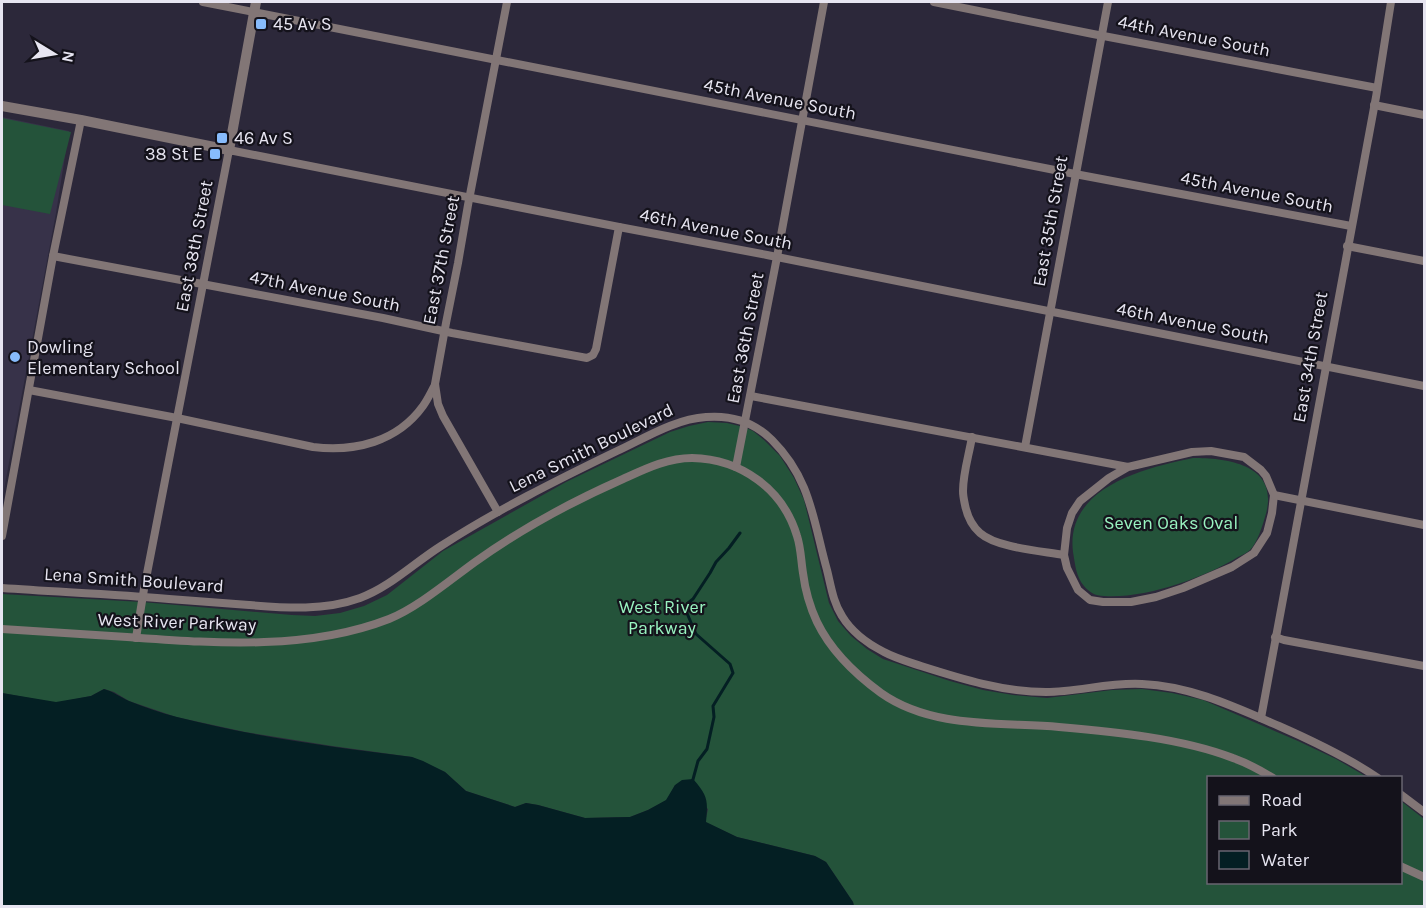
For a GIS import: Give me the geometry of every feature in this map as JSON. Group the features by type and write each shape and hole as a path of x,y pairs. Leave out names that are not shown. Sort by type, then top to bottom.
{"street":[{"name":"45th Avenue South","path":"203,2 255,6 496,59 1075,174 1351,226"},
{"name":"East 37th Street","path":"498,512 443,416 438,405 435,384 507,2"},
{"name":"East 36th Street","path":"736,467 824,2"},
{"name":"44th Avenue South","path":"934,2 1377,88"},
{"name":"East 35th Street","path":"1025,447 1108,2"},
{"name":"East 34th Street","path":"1261,718 1391,2"},
{"name":"East 38th Street","path":"136,638 255,6"},
{"path":"1374,105 1425,115"},
{"name":"46th Avenue South","path":"2,106 1425,386"},
{"path":"2,536 53,255 81,120"},
{"name":"47th Avenue South","path":"53,255 587,358 593,355 596,349 619,227"},
{"path":"1347,246 1425,261"},
{"path":"29,390 313,447 334,449 375,442 391,434 410,421 424,405 435,384"},
{"path":"751,396 1128,467"},
{"name":"Lena Smith Boulevard","path":"2,588 293,609 338,604 361,598 381,588 440,547 563,477 668,427 688,420 708,417 728,418 746,421 768,435 799,475 809,498 834,601 843,618 855,632 885,653 952,676 1014,689 1047,692 1112,684 1143,684 1204,695 1339,754 1376,776"},
{"path":"972,437 962,495 972,524 980,534 993,540 1064,555"},
{"path":"1211,451 1244,458 1261,470 1274,495 1267,533 1254,553 1209,578 1156,597 1131,602 1090,600 1078,590 1066,568 1064,555 1067,528 1072,513 1080,501 1109,478 1128,467 1192,452 1211,451"},
{"name":"West River Parkway","path":"2,629 136,638 262,642 330,636 364,628 395,616 486,554 551,514 602,488 663,462 698,458 727,463 736,467 762,483 778,500 797,536 808,597 818,622 840,657 888,698 927,715 954,720 1061,727 1157,739 1233,758 1271,776"},
{"path":"1274,495 1425,525"},
{"path":"1275,637 1425,666"},
{"path":"1402,795 1425,812"},
{"path":"1402,866 1425,877"}],"shaded area":[{"name":"Dowling Elementary School","path":"2,117 69,131 56,213 2,500"}],"green space":[{"path":"2,118 71,132 50,214 2,205"},
{"name":"West River Parkway","path":"708,422 744,427 753,431 780,456 804,500 829,603 838,621 851,636 883,659 950,681 1013,695 1047,698 1112,690 1142,689 1203,700 1298,741 1365,776 1207,776 1207,884 1402,884 1402,802 1424,819 1424,906 854,906 826,862 815,856 737,837 705,822 708,809 675,785 667,800 630,817 585,818 526,803 515,807 466,791 445,772 412,757 245,732 176,717 129,701 104,689 91,696 56,703 2,693 2,594 142,602 292,615 315,616 340,613 364,606 387,595 443,551 566,482 670,432"},
{"name":"Seven Oaks Oval","path":"1193,458 1237,463 1249,468 1266,486 1268,500 1265,517 1253,547 1224,565 1155,591 1104,596 1088,590 1081,582 1073,552 1074,530 1082,511 1095,496 1112,484 1153,468"}],"water":[{"path":"104,689 153,710 206,724 294,741 412,757 445,772 466,791 515,807 526,803 585,818 630,817 666,800 675,785 682,780 693,779 706,799 706,822 737,837 815,856 826,862 854,906 2,906 2,693 56,702 91,696"}],"waterway":[{"path":"692,783 698,761 707,749 714,717 713,706 733,673 730,664 696,634 686,611 688,603 693,599 716,562 740,533"}],"place":[{"name":"45 Av S","path":"261,24"},
{"name":"46 Av S","path":"222,138"},
{"name":"38 St E","path":"215,154"},
{"name":"Dowling Elementary School","path":"15,357"}]}
